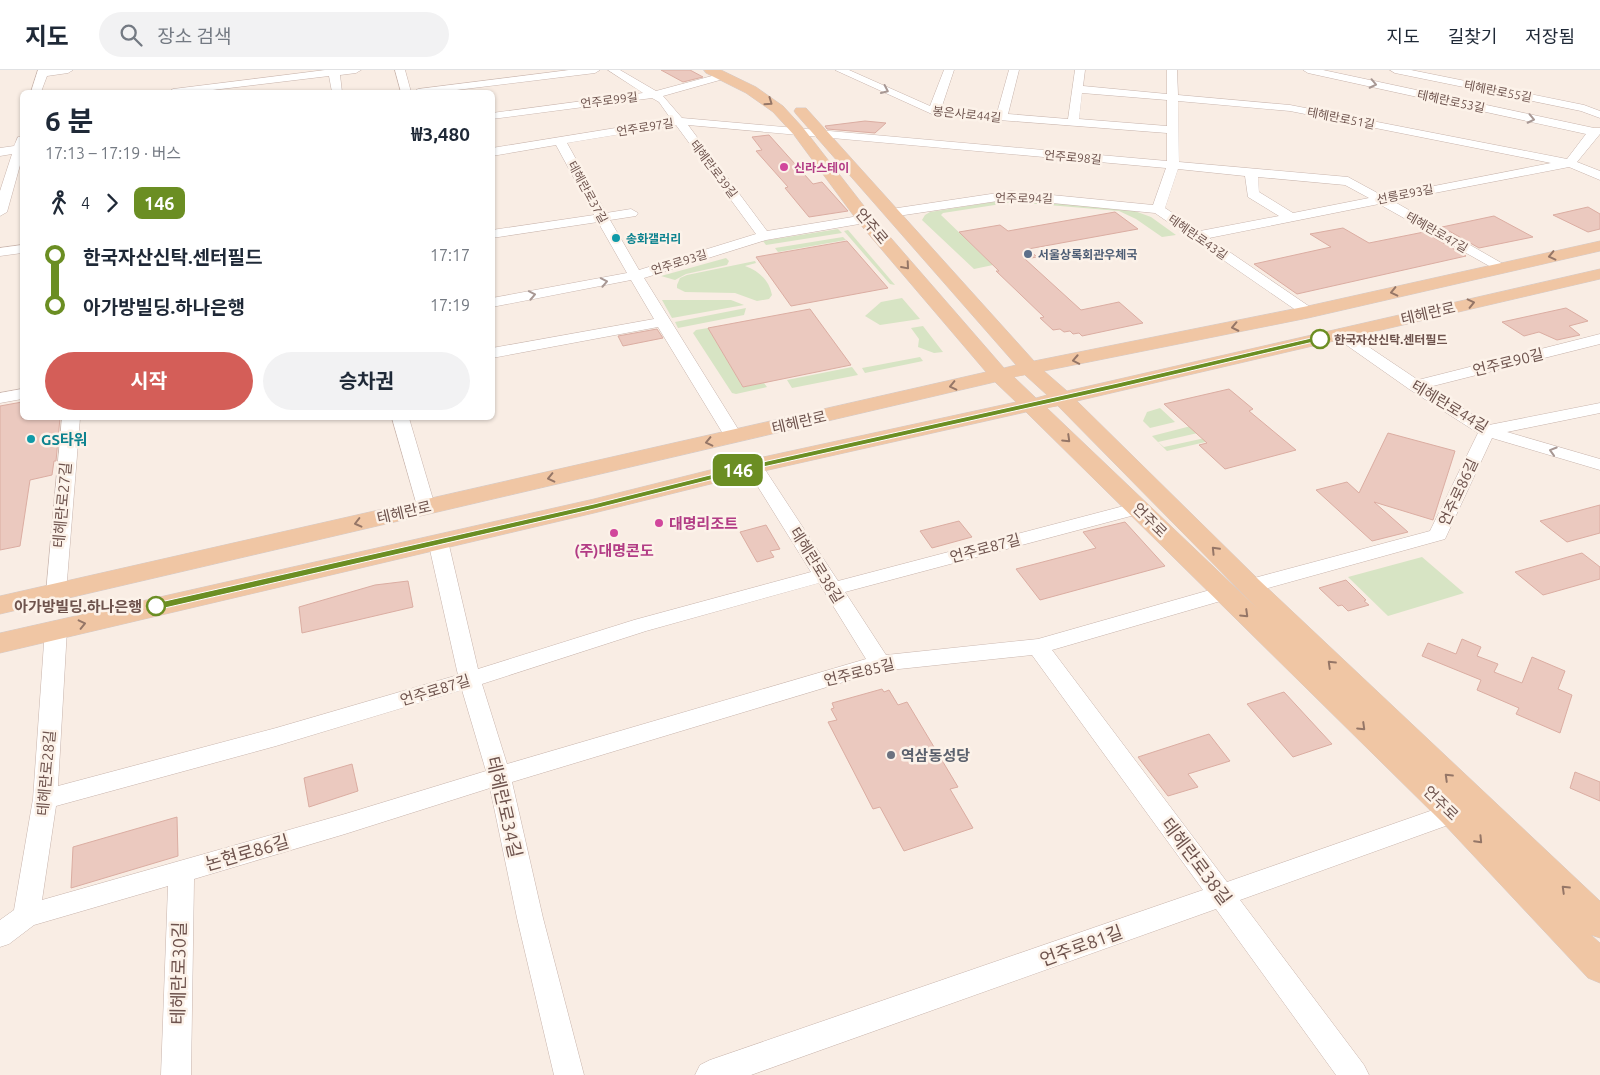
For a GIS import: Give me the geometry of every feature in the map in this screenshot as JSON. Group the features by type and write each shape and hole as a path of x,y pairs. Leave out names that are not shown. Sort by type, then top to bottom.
{"main road":[{"name":"언주로","path":"722,72 752,90 778,109 799,132 865,219 1000,375 1453,814 1600,967"},
{"name":"언주로","path":"722,72 771,87 796,106 1029,368 1062,398 1250,586 1600,923"},
{"name":"테헤란로","path":"0,605 1029,368 1308,312 1600,246"},
{"name":"테헤란로","path":"0,642 594,506 754,466 1032,405 1600,274"}],"street":[{"path":"37,90 42,72 68,70"},
{"path":"188,90 332,71 356,70"},
{"path":"400,70 405,90"},
{"path":"434,90 595,70"},
{"name":"테헤란로39길","path":"613,70 657,94 663,100 764,236"},
{"name":"봉은사로44길","path":"840,70 934,112 1173,130"},
{"path":"934,112 949,70"},
{"path":"1002,117 1014,70"},
{"path":"1073,122 1080,70"},
{"name":"테헤란로43길","path":"1172,70 1173,166 1158,209 1308,312"},
{"name":"테헤란로53길","path":"1308,70 1597,131"},
{"name":"테헤란로55길","path":"1395,70 1584,108 1600,115"},
{"path":"1422,95 1448,70"},
{"path":"332,71 337,90"},
{"name":"언주로99길","path":"495,116 657,94 722,72"},
{"name":"테헤란로51길","path":"1076,89 1290,108 1570,163 1600,176"},
{"name":"언주로97길","path":"495,151 678,121 799,132"},
{"path":"1570,163 1597,131"},
{"name":"언주로98길","path":"799,132 1348,181"},
{"name":"테헤란로37길","path":"559,140 600,216 637,275 689,366 734,436"},
{"path":"0,152 20,147"},
{"path":"0,212 20,152"},
{"name":"선릉로93길","path":"1197,236 1570,163"},
{"path":"1250,172 1253,194 1290,217"},
{"name":"테헤란로47길","path":"1348,181 1500,268"},
{"name":"언주로94길","path":"891,213 1011,195 1158,209"},
{"path":"495,234 600,216 631,213"},
{"name":"언주로93길","path":"495,301 637,275 764,236 865,219"},
{"path":"0,252 20,249"},
{"path":"495,352 663,322"},
{"name":"테헤란로44길","path":"1340,334 1415,386 1487,431 1600,465"},
{"name":"언주로90길","path":"1415,386 1600,338"},
{"path":"0,398 20,394"},
{"path":"1487,431 1600,408"},
{"name":"테헤란로27길","path":"56,593 71,420"},
{"path":"401,420 426,506"},
{"name":"언주로86길","path":"1250,586 1438,535 1487,431"},
{"name":"테헤란로38길","path":"754,466 880,663"},
{"name":"언주로87길","path":"45,799 276,737 470,680 641,625 1139,508"},
{"name":"테헤란로34길","path":"438,541 470,680 499,776 530,918 569,1075"},
{"name":"언주로85길","path":"499,776 880,663 1038,647 1224,594"},
{"name":"테헤란로28길","path":"26,916 45,799 56,630"},
{"name":"테헤란로38길","path":"1038,647 1354,1075"},
{"name":"논현로86길","path":"0,935 26,916 345,824 499,776"},
{"name":"언주로81길","path":"710,1075 1453,814"},
{"name":"테헤란로30길","path":"176,1075 181,870"}],"green space":[{"path":"1012,199 1132,210 1151,217 1176,235 1162,237 1136,219 1119,211 1014,202 943,213 941,215 993,265 974,269 922,220 930,212"},
{"path":"838,229 842,233 766,245 763,241"},
{"path":"848,230 895,285 890,284 844,231"},
{"path":"843,237 846,240 778,252 775,248"},
{"path":"726,258 729,261 727,265 686,274 675,280 661,276"},
{"path":"755,261 756,263 745,266 759,273 766,281 772,295 769,299 757,301 735,293 685,292 677,288 680,278 687,275"},
{"path":"902,298 920,319 880,325 865,316 881,302"},
{"path":"662,300 731,300 744,305 672,318"},
{"path":"746,308 744,315 678,328 675,322"},
{"path":"923,326 943,352 934,353 918,347 919,339 911,328"},
{"path":"708,328 743,387 764,383 767,387 736,394 732,393 693,333 696,330"},
{"path":"920,357 923,361 865,373 862,368"},
{"path":"852,367 858,375 792,388 787,380"},
{"path":"1160,408 1175,422 1150,428 1143,421 1147,412"},
{"path":"1226,417 1231,436 1167,451 1152,436","holes":["1220,428 1205,438 1164,447 1158,442"]},
{"path":"1422,557 1464,593 1388,616 1348,577"}],"building":[{"path":"661,70 690,70 703,77 683,82"},
{"path":"865,121 886,123 875,133 827,129 825,126"},
{"path":"769,135 813,184 822,182 848,211 809,217 785,188 788,187 756,151 762,150 752,137"},
{"path":"1588,207 1600,214 1600,229 1588,232 1553,215"},
{"path":"1115,212 1138,229 1028,249 1037,257 1025,259 1081,310 1119,302 1143,323 1082,336 1079,333 1073,334 1070,331 1053,330 1040,318 1044,317 959,232 1000,225 1008,231"},
{"path":"1494,216 1533,237 1479,248 1442,227"},
{"path":"1343,228 1369,243 1424,232 1466,256 1297,294 1254,264 1331,247 1310,234"},
{"path":"847,241 888,288 791,306 756,257"},
{"path":"1566,308 1588,321 1569,326 1580,335 1557,340 1539,332 1524,336 1502,322"},
{"path":"810,309 851,365 743,387 708,328"},
{"path":"657,329 663,338 623,346 618,336"},
{"path":"1229,389 1253,409 1249,411 1296,450 1225,469 1199,445 1207,443 1164,404"},
{"name":"GS타워","path":"20,402 20,420 60,420 56,461 54,461 52,475 30,480 20,546 0,550 0,406"},
{"path":"1388,433 1455,451 1433,520 1374,502 1408,532 1372,541 1316,490 1347,482 1359,493"},
{"path":"1600,505 1600,533 1567,542 1540,521"},
{"path":"959,521 972,537 932,548 920,531"},
{"path":"1125,522 1165,566 1040,600 1016,569 1096,548 1083,532"},
{"path":"766,525 780,549 770,551 774,557 757,562 740,532"},
{"path":"1582,553 1600,567 1600,579 1543,595 1515,572"},
{"path":"1346,580 1369,605 1348,611 1342,605 1338,606 1319,588"},
{"path":"408,581 413,607 302,633 299,607 375,585"},
{"path":"1462,639 1481,647 1477,656 1498,664 1494,672 1522,683 1532,657 1565,671 1558,689 1572,695 1560,733 1516,714 1519,708 1477,690 1481,680 1422,656 1428,643 1456,654"},
{"name":"역삼동성당","path":"882,689 884,692 889,690 898,705 907,702 958,787 950,789 973,828 904,851 880,807 873,809 828,722 837,720 831,709 834,708 832,703"},
{"path":"1284,692 1332,744 1293,757 1247,704"},
{"path":"1209,734 1230,761 1188,774 1198,787 1168,796 1138,757"},
{"path":"352,764 358,791 309,807 304,778"},
{"path":"1575,772 1600,782 1600,801 1570,788"},
{"path":"177,817 178,856 71,888 73,847"}],"bus line":[{"name":"146","path":"156,606 594,506 754,466 1118,386 1320,339"}],"place":[{"name":"신라스테이","path":"784,167"},
{"name":"송화갤러리","path":"616,238"},
{"name":"서울상록회관우체국","path":"1028,254"},
{"name":"한국자산신탁.센터필드","path":"1320,339"},
{"name":"GS타워","path":"31,439"},
{"name":"대명리조트","path":"659,523"},
{"name":"(주)대명콘도","path":"614,533"},
{"name":"아가방빌딩.하나은행","path":"156,606"},
{"name":"역삼동성당","path":"891,755"}]}
